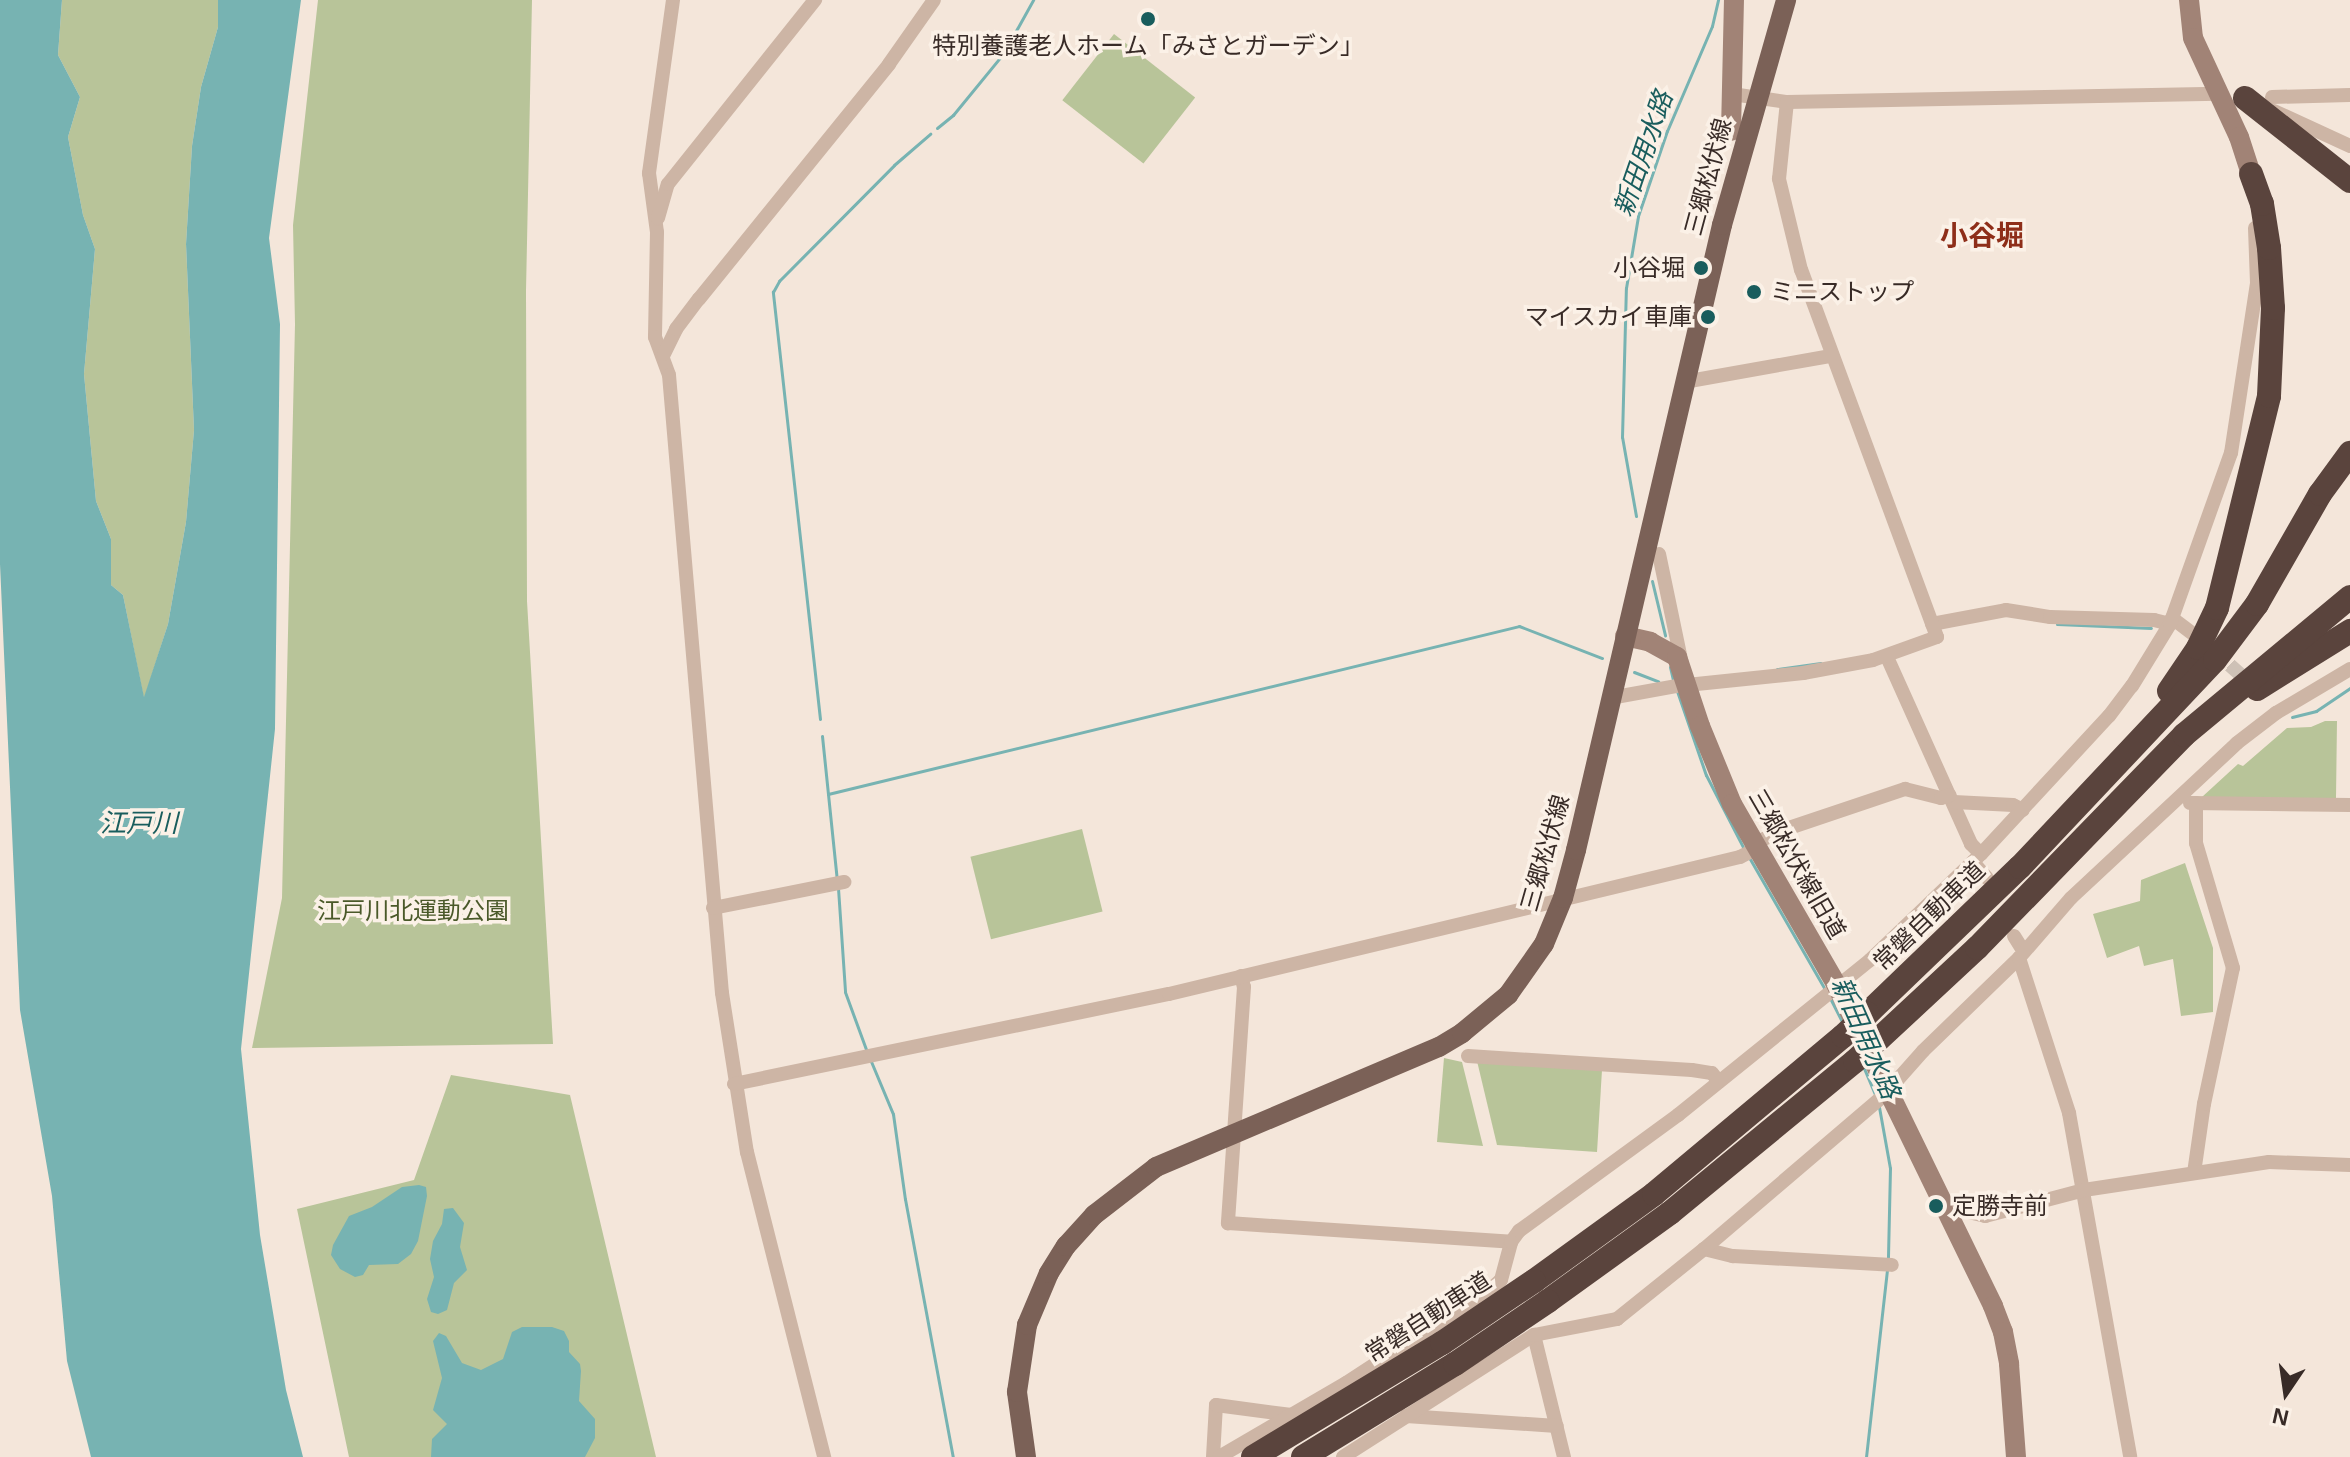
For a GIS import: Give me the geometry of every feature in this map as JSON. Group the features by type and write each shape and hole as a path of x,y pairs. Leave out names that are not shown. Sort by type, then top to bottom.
{"highway":[{"path":"2245,98 2350,181"},
{"path":"2098,786 2188,665 2207,631 2224,585 2259,449 2271,379 2273,308 2262,204 2251,174"},
{"name":"常磐自動車道","path":"1303,1457 1455,1364 1867,1014 2020,867 2235,635 2320,494 2350,453"},
{"name":"常磐自動車道","path":"1253,1457 1442,1343 1541,1291 1670,1213 1784,1123 1855,1061 2037,886 2184,735 2350,597"},
{"path":"2037,886 2068,871 2232,709 2262,685 2350,631"}],"main road":[{"name":"三郷松伏線","path":"1026,1457 1017,1392 1020,1357 1037,1298 1066,1246 1117,1194 1156,1167 1396,1067 1462,1033 1491,1011 1529,970 1563,898 1684,382 1757,98 1786,0"}],"street":[{"path":"673,0 649,173 657,232 655,337 664,354 669,375 713,908 734,1084 750,1164 824,1457"},
{"path":"657,232 665,190 815,0"},
{"path":"664,354 676,329 889,64 934,0"},
{"path":"1731,131 1734,0"},
{"path":"1291,1415 1216,1405 1216,1457 1291,1415 1370,1368 1492,1288 1501,1280 1507,1267 1511,1242 1519,1231 1719,1082 1870,960 1977,858 2117,706 2171,621 2231,453 2257,283 2251,174 2239,137 2199,53 2189,0"},
{"path":"2199,53 2224,82 2245,98 2350,146"},
{"path":"1732,94 1787,102 2218,94"},
{"path":"2272,97 2350,95"},
{"path":"1610,698 1681,681 1803,673 1887,657 1937,637 1830,356 1801,270 1779,179 1787,102"},
{"path":"1684,382 1830,356"},
{"path":"1659,554 1681,681"},
{"path":"1932,624 2006,610 2050,617 2171,621 2192,633"},
{"path":"1625,636 1669,650 1681,681"},
{"path":"1887,657 1987,878"},
{"path":"1343,1457 1530,1338 1617,1319 1704,1249 1881,1097 2018,947 2179,797 2276,713 2350,669"},
{"name":"三郷松伏線旧道","path":"1681,681 1750,850 1829,992 1881,1097 1945,1213 2003,1332 2016,1457"},
{"path":"2263,696 2276,713"},
{"path":"734,1084 1079,1013 1563,898 1750,850 1783,830 1905,789 1941,798 2013,805 2023,810"},
{"path":"2179,797 2187,803 2350,805"},
{"path":"2194,1173 2204,1104 2233,968 2196,843 2196,803"},
{"path":"713,908 844,882"},
{"path":"2018,947 2067,1103 2130,1457"},
{"path":"1241,976 1244,987 1228,1223 1511,1242"},
{"path":"1468,1056 1692,1070 1712,1073 1719,1082"},
{"path":"1945,1213 1964,1211 1985,1216 2084,1190 2269,1162 2350,1165"},
{"path":"1704,1249 1733,1256 1886,1265"},
{"path":"1492,1288 1530,1338 1564,1457"},
{"path":"1370,1368 1407,1417 1557,1426"}],"green space":[{"path":"62,0 218,0 218,27 201,87 192,146 186,244 194,430 186,522 168,624 144,699 123,595 111,585 111,539 96,501 84,374 95,249 83,215 68,137 80,97 58,55"},
{"name":"江戸川北運動公園","path":"318,0 532,0 526,291 527,601 553,1044 252,1048 282,898 295,324 293,225"},
{"path":"1114,34 1195,97 1143,164 1062,100"},
{"path":"2325,721 2337,721 2336,799 2202,797 2238,764 2243,766 2287,728 2311,727"},
{"path":"1082,829 1103,911 991,939 970,857"},
{"path":"2185,863 2213,948 2213,1012 2181,1016 2173,959 2144,966 2139,946 2107,958 2093,914 2140,901 2141,880"},
{"path":"1444,1058 1462,1062 1483,1146 1437,1142"},
{"path":"1477,1061 1602,1070 1597,1152 1497,1145"},
{"path":"451,1075 570,1095 656,1457 349,1457 297,1209 414,1180"}],"water":[{"name":"江戸川","path":"0,0 62,0 58,55 80,97 68,137 83,215 95,249 84,374 96,501 111,539 111,585 123,595 144,697 168,624 186,522 194,430 186,244 192,146 201,87 218,27 218,0 301,0 269,238 280,324 275,729 241,1049 260,1235 286,1390 303,1457 91,1457 67,1361 52,1196 20,1010 0,564"},
{"path":"402,1187 426,1187 427,1196 418,1241 411,1254 398,1264 369,1265 363,1275 355,1277 340,1269 331,1255 349,1216 372,1207"},
{"path":"453,1208 464,1223 460,1247 467,1270 454,1283 447,1310 438,1314 431,1312 427,1299 434,1277 430,1259 444,1209"},
{"path":"522,1327 552,1327 564,1331 569,1341 569,1352 580,1364 579,1401 595,1419 595,1438 585,1457 431,1457 432,1439 447,1424 433,1410 442,1378 433,1341 439,1333 446,1336 462,1363 481,1370 503,1359 512,1332"}],"waterway":[{"path":"937,128 953,115 1003,54 1033,0"},
{"name":"新田用水路","path":"1636,516 1622,437 1626,288 1638,216 1667,131 1712,26 1718,0"},
{"path":"820,719 773,292 779,281 894,165 930,134"},
{"name":"新田用水路","path":"1652,581 1665,635"},
{"path":"2057,624 2151,628"},
{"path":"828,794 1519,626 1602,658"},
{"path":"1777,669 1821,663"},
{"name":"新田用水路","path":"1670,667 1673,680"},
{"path":"1634,672 1658,681"},
{"path":"2292,717 2316,711 2350,688"},
{"name":"新田用水路","path":"1677,691 1706,775 1744,849"},
{"path":"822,736 837,880"},
{"name":"新田用水路","path":"1750,859 1826,991"},
{"path":"838,888 845,992 867,1052"},
{"name":"新田用水路","path":"1830,998 1843,1023"},
{"path":"870,1059 893,1114 905,1199 953,1457"},
{"name":"新田用水路","path":"1863,1066 1876,1096"},
{"name":"新田用水路","path":"1879,1107 1890,1168 1888,1258"},
{"name":"新田用水路","path":"1866,1457 1887,1270"}],"tunnel":[{"path":"2214,651 2252,685"}],"place":[{"name":"特別養護老人ホーム「みさとガーデン」","path":"1148,19"},
{"name":"小谷堀","path":"1701,268"},
{"name":"ミニストップ","path":"1754,292"},
{"name":"マイスカイ車庫","path":"1708,317"},
{"name":"定勝寺前","path":"1936,1206"}],"district":[{"name":"小谷堀","path":"1982,236"}]}
